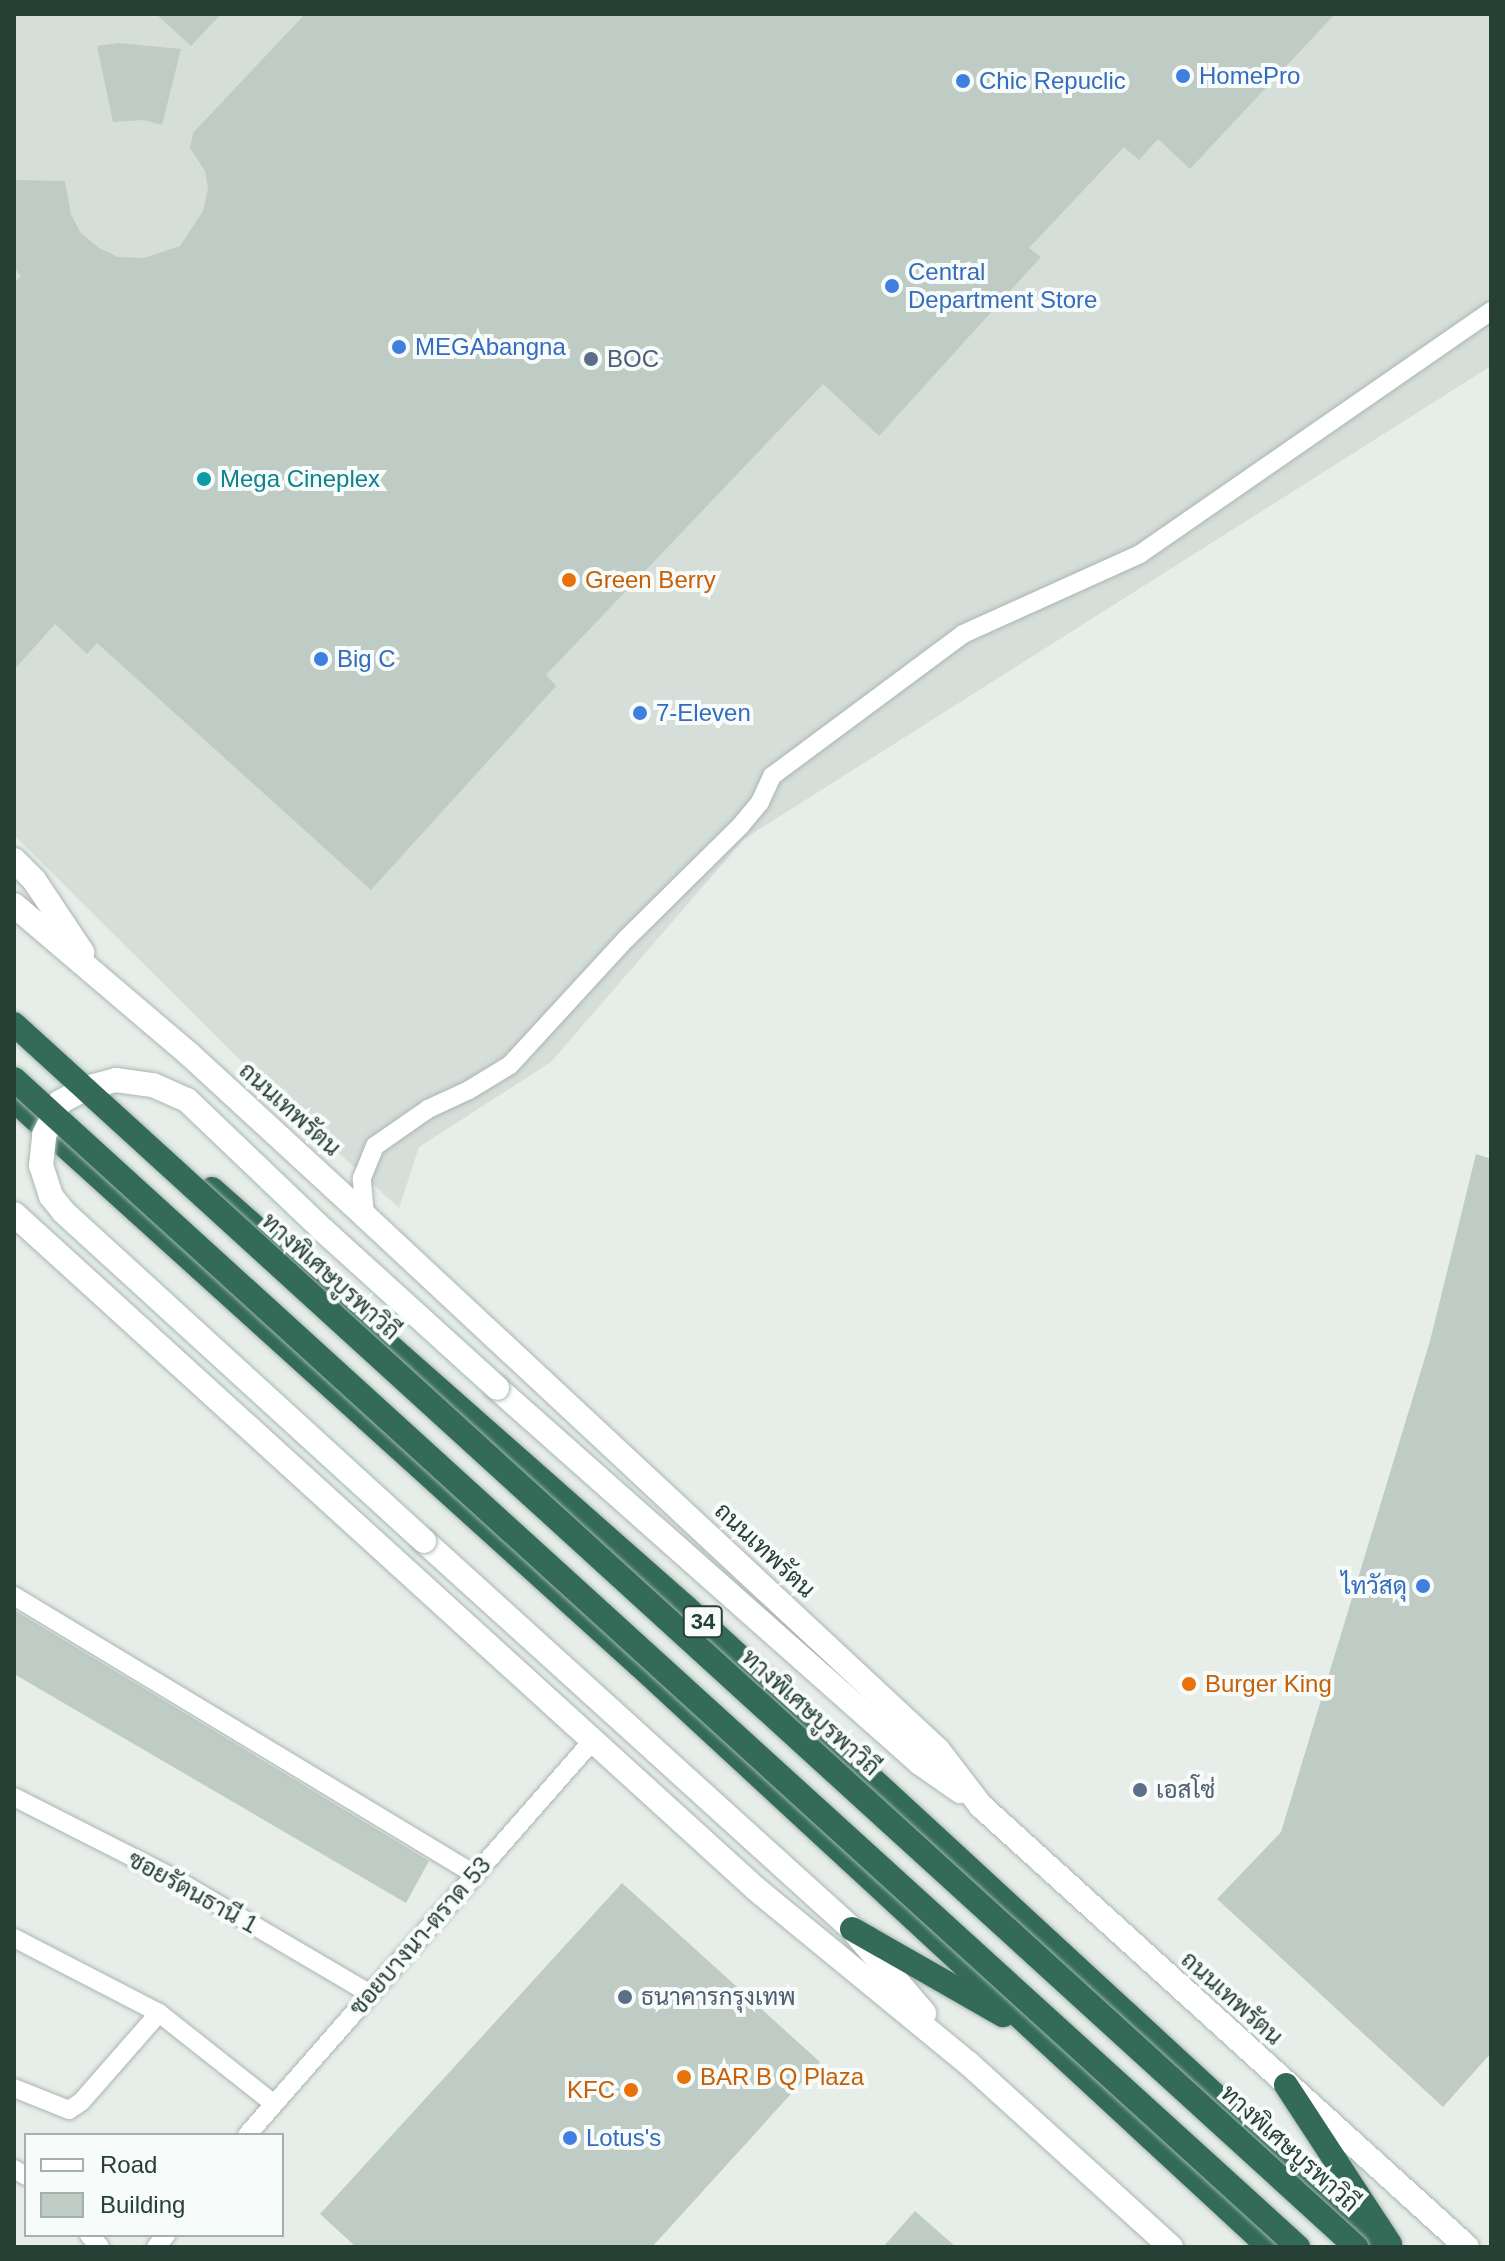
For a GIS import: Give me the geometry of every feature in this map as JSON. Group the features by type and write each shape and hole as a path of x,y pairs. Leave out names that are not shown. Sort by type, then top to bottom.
{"highway":[{"name":"34","path":"14,1011 687,1608 1380,2247"},
{"name":"ทางพิเศษบูรพาวิถี","path":"14,1024 1356,2247"},
{"path":"14,1079 1298,2247"},
{"path":"14,1100 628,1656 1269,2247"},
{"path":"852,1929 1040,2036"},
{"path":"1286,2085 1392,2247"}],"main road":[{"path":"14,860 34,880 101,980"},
{"name":"ถนนเทพรัตน","path":"14,905 189,1054 365,1216 938,1750 981,1806 1467,2247"},
{"path":"968,2063 852,1929 63,1211 51,1196 41,1166 44,1135 60,1102 86,1088 116,1080 153,1085 187,1100 323,1230 497,1388 920,1763 981,1806"},
{"path":"14,1214 756,1889 968,2063 1171,2247"}],"street":[{"path":"365,1216 362,1178 375,1146 428,1109 469,1090 510,1065 626,939 741,825 760,802 772,776 963,634 1107,570 1155,545 1491,311"},
{"path":"14,1596 474,1874"},
{"name":"ซอยบางนา-ตราด 53","path":"249,2133 594,1739"},
{"name":"ซอยรัตนธานี 1","path":"14,1797 170,1876 369,1993"},
{"path":"14,1938 159,2013 273,2103"},
{"path":"14,2088 69,2110 81,2102 159,2013"}],"shaded area":[{"path":"14,14 1491,14 1491,366 744,839 551,1062 419,1147 399,1208 275,1095 14,835"}],"building":[{"path":"156,14 221,14 191,46"},
{"name":"MEGAbangna","path":"305,14 1335,14 1190,169 1158,139 1139,160 1124,147 1029,248 1041,257 879,436 823,384 546,675 556,686 371,890 97,643 87,654 55,624 14,670 14,283 21,276 14,267 14,180 65,181 71,215 81,233 99,248 118,257 144,258 180,246 203,211 208,189 205,171 190,148 193,133"},
{"path":"118,43 181,49 162,125 143,120 113,122 97,46"},
{"name":"ไทวัสดุ","path":"1476,1154 1491,1159 1491,2053 1443,2107 1217,1899 1281,1832 1430,1341"},
{"path":"14,1610 429,1861 406,1903 14,1674"},
{"name":"Lotus's","path":"622,1883 820,2062 652,2247 356,2247 320,2214"},
{"path":"915,2211 956,2247 883,2247"}],"place":[{"name":"HomePro","path":"1183,76"},
{"name":"Chic Repuclic","path":"963,81"},
{"name":"Central Department Store","path":"892,286"},
{"name":"MEGAbangna","path":"399,347"},
{"name":"BOC","path":"591,359"},
{"name":"Mega Cineplex","path":"204,479"},
{"name":"Green Berry","path":"569,580"},
{"name":"Big C","path":"321,659"},
{"name":"7-Eleven","path":"640,713"},
{"name":"ไทวัสดุ","path":"1423,1586"},
{"name":"Burger King","path":"1189,1684"},
{"name":"เอสโซ่","path":"1140,1790"},
{"name":"ธนาคารกรุงเทพ","path":"625,1997"},
{"name":"BAR B Q Plaza","path":"684,2077"},
{"name":"KFC","path":"631,2090"},
{"name":"Lotus's","path":"570,2138"}]}
